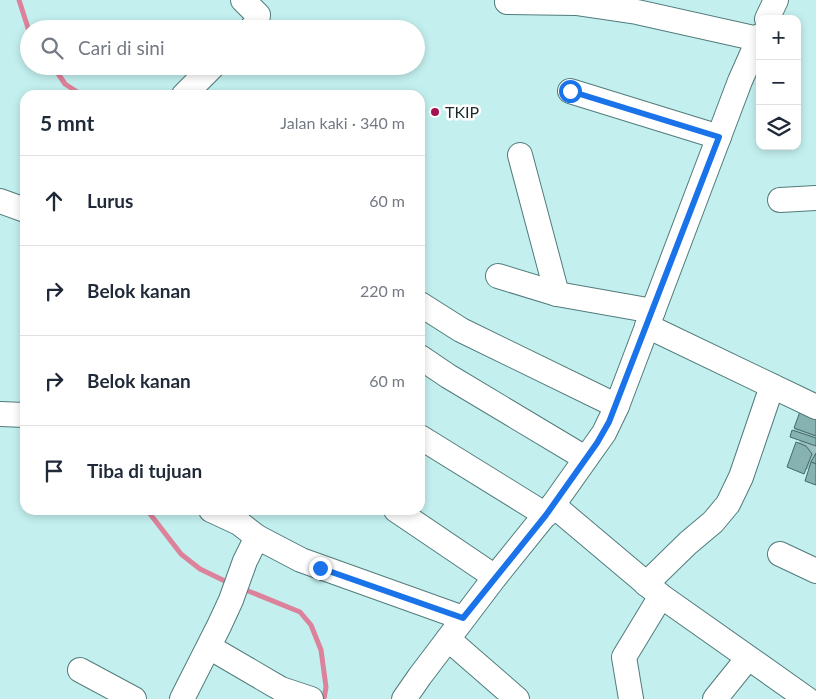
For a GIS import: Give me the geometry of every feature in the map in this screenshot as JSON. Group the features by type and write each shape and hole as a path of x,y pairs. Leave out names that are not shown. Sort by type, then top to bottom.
{"street":[{"path":"243,0 258,15 257,20"},
{"path":"769,15 776,0"},
{"path":"507,2 576,3 756,30"},
{"path":"404,699 463,618 549,510 604,433 617,406 719,137 756,46"},
{"path":"189,90 204,75"},
{"path":"570,91 719,137"},
{"path":"520,155 557,294"},
{"path":"780,200 816,198"},
{"path":"0,200 20,208"},
{"path":"498,276 557,294 650,318 772,386 816,407"},
{"path":"425,307 461,330 617,406"},
{"path":"425,360 585,458"},
{"path":"631,699 624,658 654,590 688,543 713,522 728,504 741,477 772,386"},
{"path":"0,414 20,415"},
{"path":"425,440 549,510 654,590 807,699"},
{"path":"222,515 239,523 257,537 301,560 463,618"},
{"path":"403,515 495,577"},
{"path":"182,699 231,600 240,573 257,537"},
{"path":"780,554 816,571"},
{"path":"448,638 517,699"},
{"path":"209,647 278,694 311,698"},
{"path":"715,699 748,658"},
{"path":"80,670 134,699"}],"building":[{"path":"802,406 816,412 816,436 794,428"},
{"path":"792,430 816,438 816,446 790,437"},
{"path":"796,442 806,446 812,454 804,474 787,467"},
{"path":"816,453 816,464 811,462"},
{"path":"811,462 816,464 816,485 805,481"}],"waterway":[{"path":"19,0 25,20"},
{"path":"59,75 65,84 74,90"},
{"path":"151,515 181,554 200,569 231,584"},
{"path":"241,588 300,612 311,625 321,650 326,687 324,699"}],"place":[{"name":"TKIP","path":"435,112"}],"route":[{"path":"320,568 463,618 546,515 604,433 617,406 719,137 570,91"}]}
